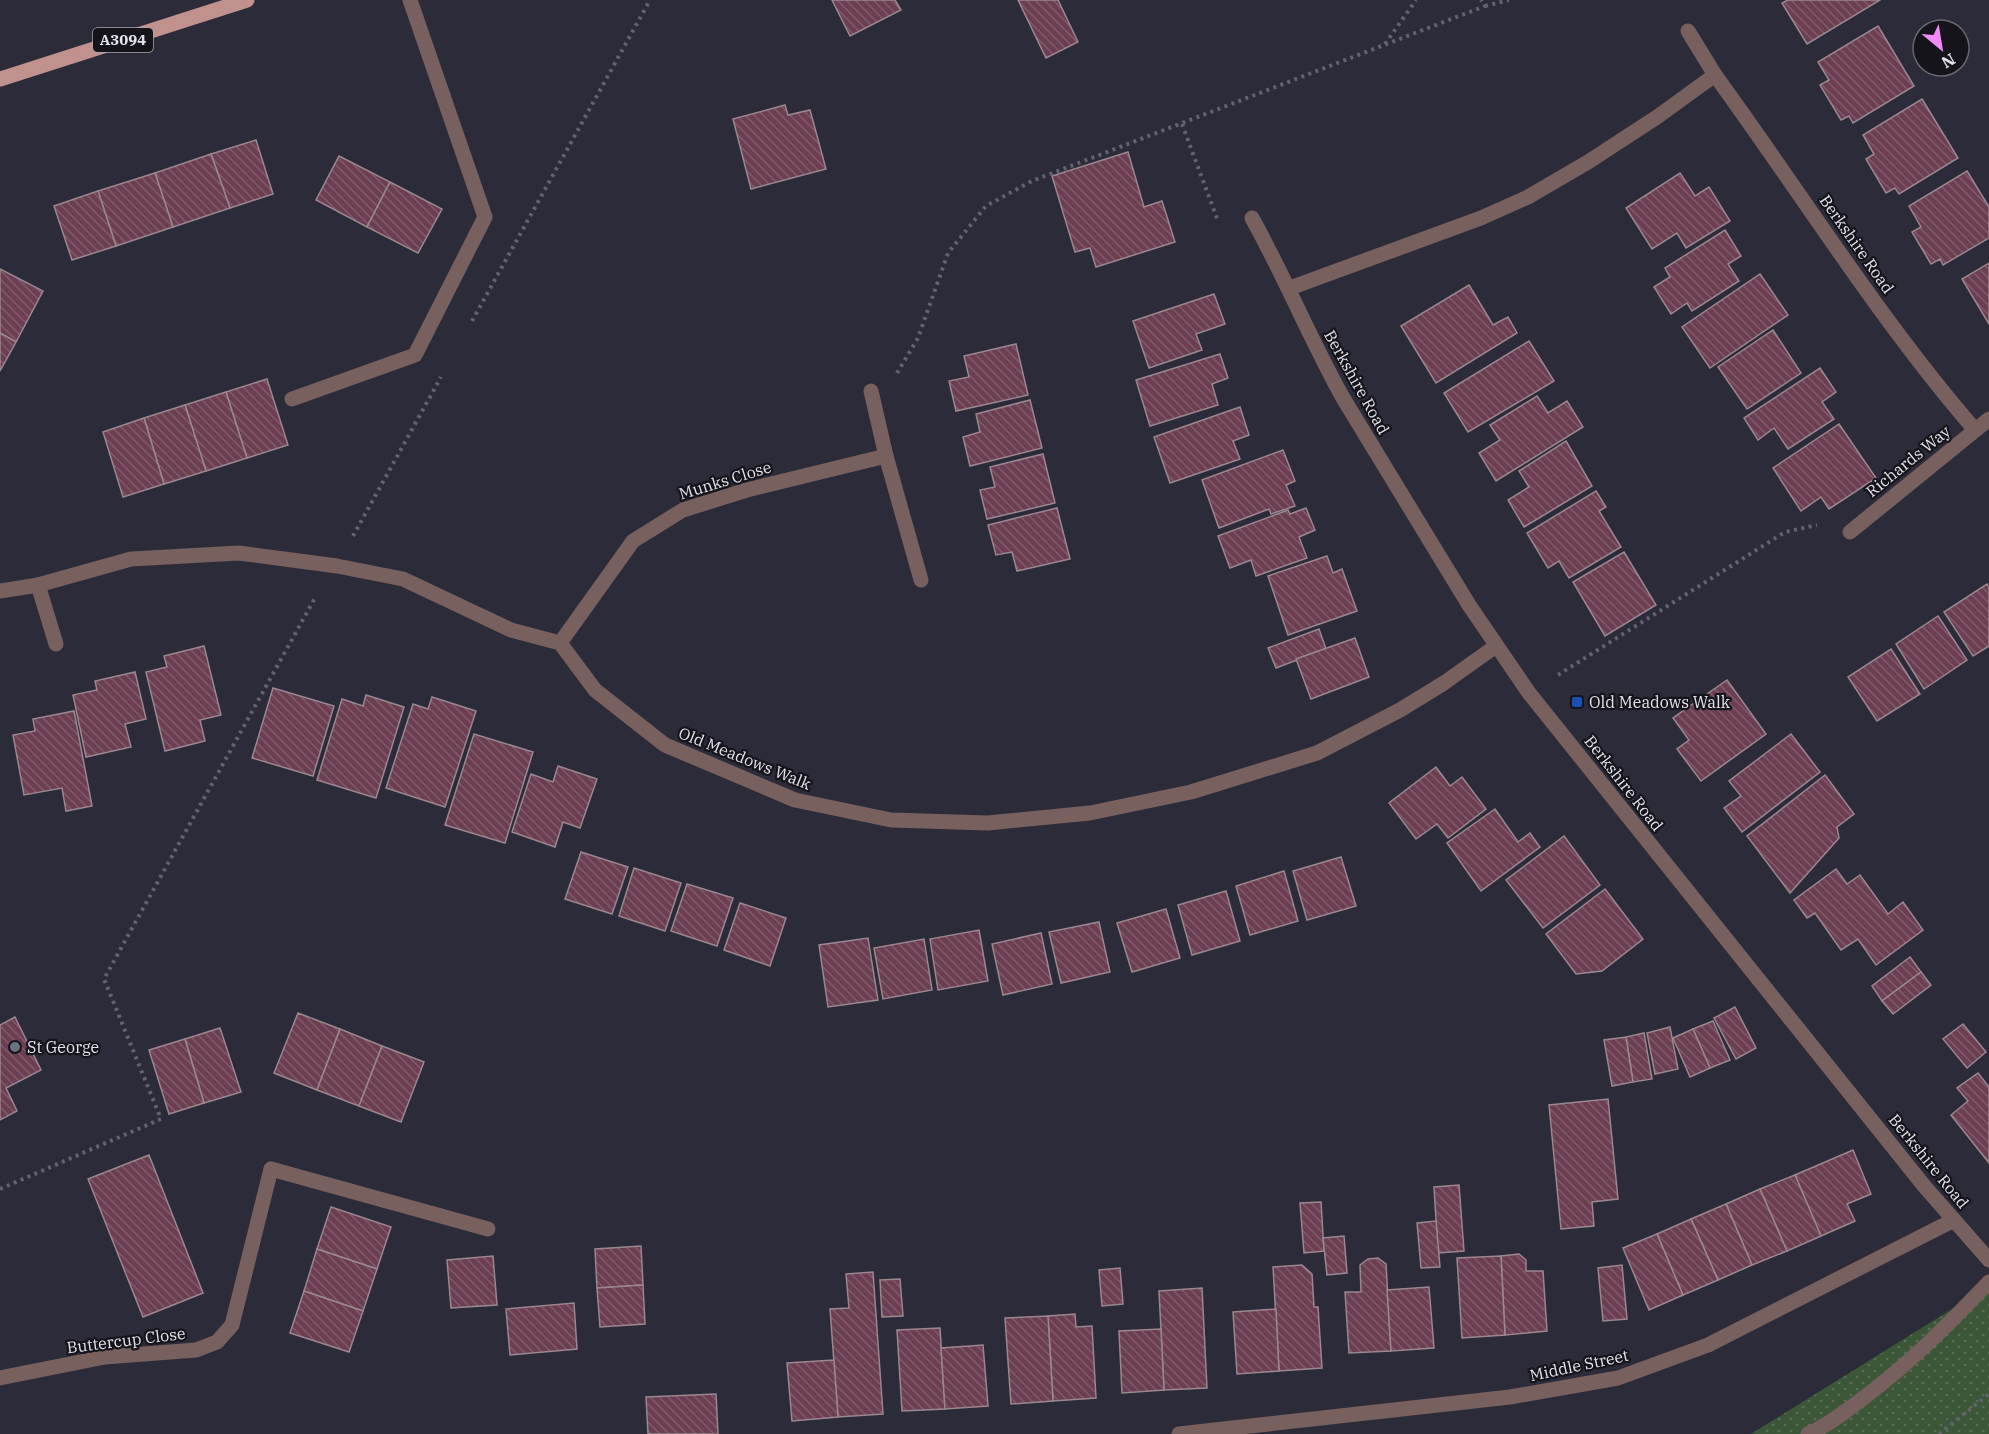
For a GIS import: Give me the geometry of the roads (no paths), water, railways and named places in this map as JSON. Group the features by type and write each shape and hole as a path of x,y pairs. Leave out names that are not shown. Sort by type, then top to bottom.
{"main road":[{"name":"A3094","path":"0,79 247,0"}],"street":[{"path":"292,399 415,355 485,217 411,0"},
{"name":"Berkshire Road","path":"1688,31 1715,75 1905,344 1975,430"},
{"path":"1290,288 1481,218 1528,196 1588,162 1657,117 1715,75"},
{"name":"Berkshire Road","path":"1252,219 1290,288 1343,398 1469,605 1529,693 1925,1187 1989,1260"},
{"path":"871,391 886,456 921,580"},
{"name":"Richards Way","path":"1850,532 1989,418"},
{"name":"Munks Close","path":"560,643 633,541 682,510 747,490 886,456"},
{"path":"0,591 38,585 130,559 240,553 337,566 403,579 511,630 560,643"},
{"path":"38,585 56,644"},
{"name":"Old Meadows Walk","path":"560,643 595,690 665,745 784,796 891,820 988,824 1090,813 1180,794 1317,753 1400,710 1444,683 1496,646"},
{"name":"Buttercup Close","path":"0,1378 105,1357 196,1350 218,1342 232,1325 271,1169 488,1229"},
{"name":"Middle Street","path":"1179,1434 1510,1397 1618,1378 1708,1345 1954,1220"},
{"path":"1808,1434 1847,1410 1890,1378 1938,1335 1989,1282"}],"place":[{"name":"Old Meadows Walk","path":"1577,702"},
{"name":"St George","path":"15,1047"}]}
